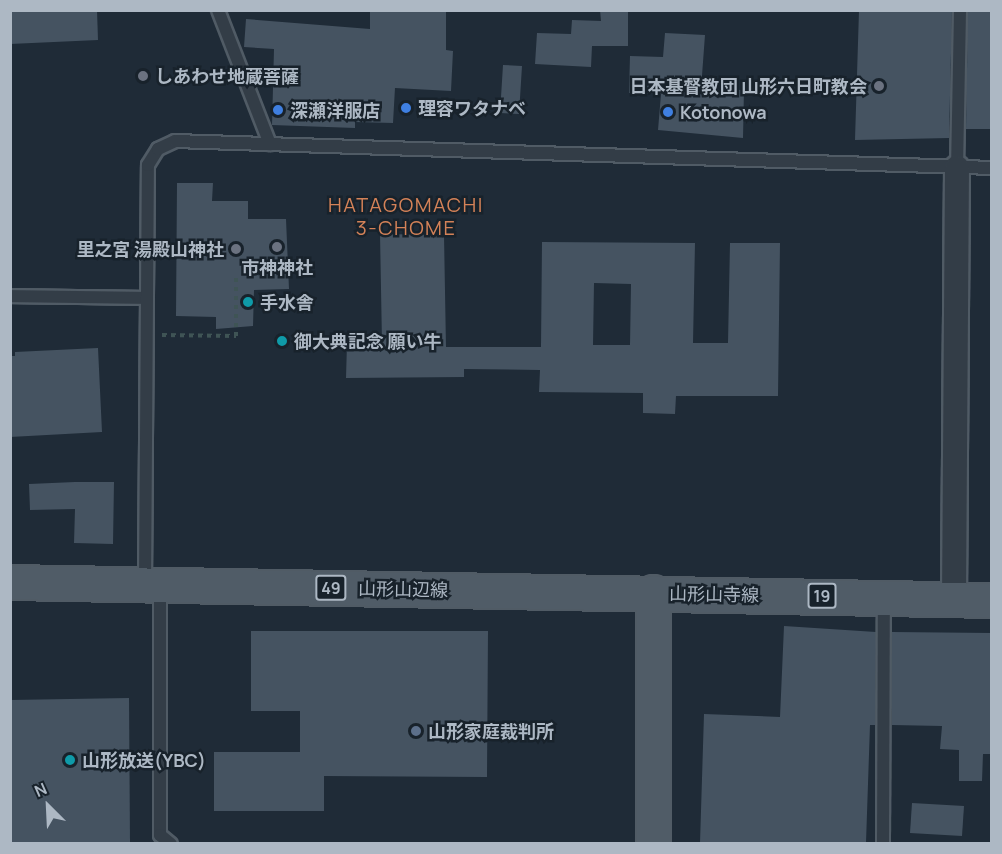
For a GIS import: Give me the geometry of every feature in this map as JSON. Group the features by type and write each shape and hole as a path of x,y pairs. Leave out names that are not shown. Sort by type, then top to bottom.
{"main road":[{"name":"山形山辺線","path":"10,582 652,592"},
{"name":"山形山寺線","path":"653,843 652,592 992,600"}],"street":[{"path":"954,599 957,168"}],"lane":[{"path":"218,10 270,144"},
{"path":"957,168 960,10"},
{"path":"171,843 160,835 145,298 148,165 158,149 175,141 992,168"},
{"path":"10,296 145,298"},
{"path":"883,843 884,598"}],"path":[{"path":"146,335 236,336 236,276"}],"building":[{"path":"10,10 97,10 98,40 10,44"},
{"path":"446,10 446,50 453,51 451,91 395,88 393,123 355,122 355,128 272,125 274,49 244,47 246,19 370,29 370,12"},
{"path":"600,10 628,10 628,46 592,46 591,67 535,64 537,33 571,34 572,20 601,21"},
{"path":"859,10 952,10 949,138 855,140"},
{"path":"968,10 992,10 992,129 966,129"},
{"path":"665,33 705,35 701,89 744,90 743,138 658,130 661,94 629,93 630,56 663,57"},
{"path":"503,65 522,66 519,114 500,113"},
{"name":"里之宮 湯殿山神社","path":"177,183 213,183 212,201 248,201 248,219 286,219 289,289 254,290 253,326 216,329 216,317 176,316"},
{"path":"380,234 444,235 446,347 541,347 542,242 695,243 693,343 728,343 730,243 780,243 778,396 676,396 675,414 643,413 643,393 539,392 540,370 464,369 464,377 346,378 347,343 382,343","holes":["594,283 631,284 630,345 593,345"]},
{"path":"98,348 102,432 10,437 10,356 15,356 15,352"},
{"path":"114,482 113,544 74,543 75,509 30,510 29,484"},
{"path":"784,626 876,632 875,725 870,725 866,843 700,843 704,714 780,717"},
{"name":"山形家庭裁判所","path":"251,631 488,631 487,777 324,776 324,811 214,811 214,752 300,752 300,711 251,711"},
{"path":"892,632 992,633 992,754 983,754 982,781 959,781 959,750 940,749 942,726 892,725"},
{"name":"山形放送(YBC)","path":"129,698 130,843 10,843 10,700"},
{"path":"912,803 964,806 962,836 910,833"}],"place":[{"name":"しあわせ地蔵菩薩","path":"143,76"},
{"name":"日本基督教団 山形六日町教会","path":"879,86"},
{"name":"理容ワタナベ","path":"406,108"},
{"name":"深瀬洋服店","path":"278,110"},
{"name":"Kotonowa","path":"668,112"},
{"name":"市神神社","path":"277,247"},
{"name":"里之宮 湯殿山神社","path":"236,249"},
{"name":"手水舎","path":"248,302"},
{"name":"御大典記念 願い牛","path":"282,341"},
{"name":"山形家庭裁判所","path":"416,731"},
{"name":"山形放送(YBC)","path":"70,760"}],"district":[{"name":"HATAGOMACHI 3-CHOME","path":"406,216"}]}
